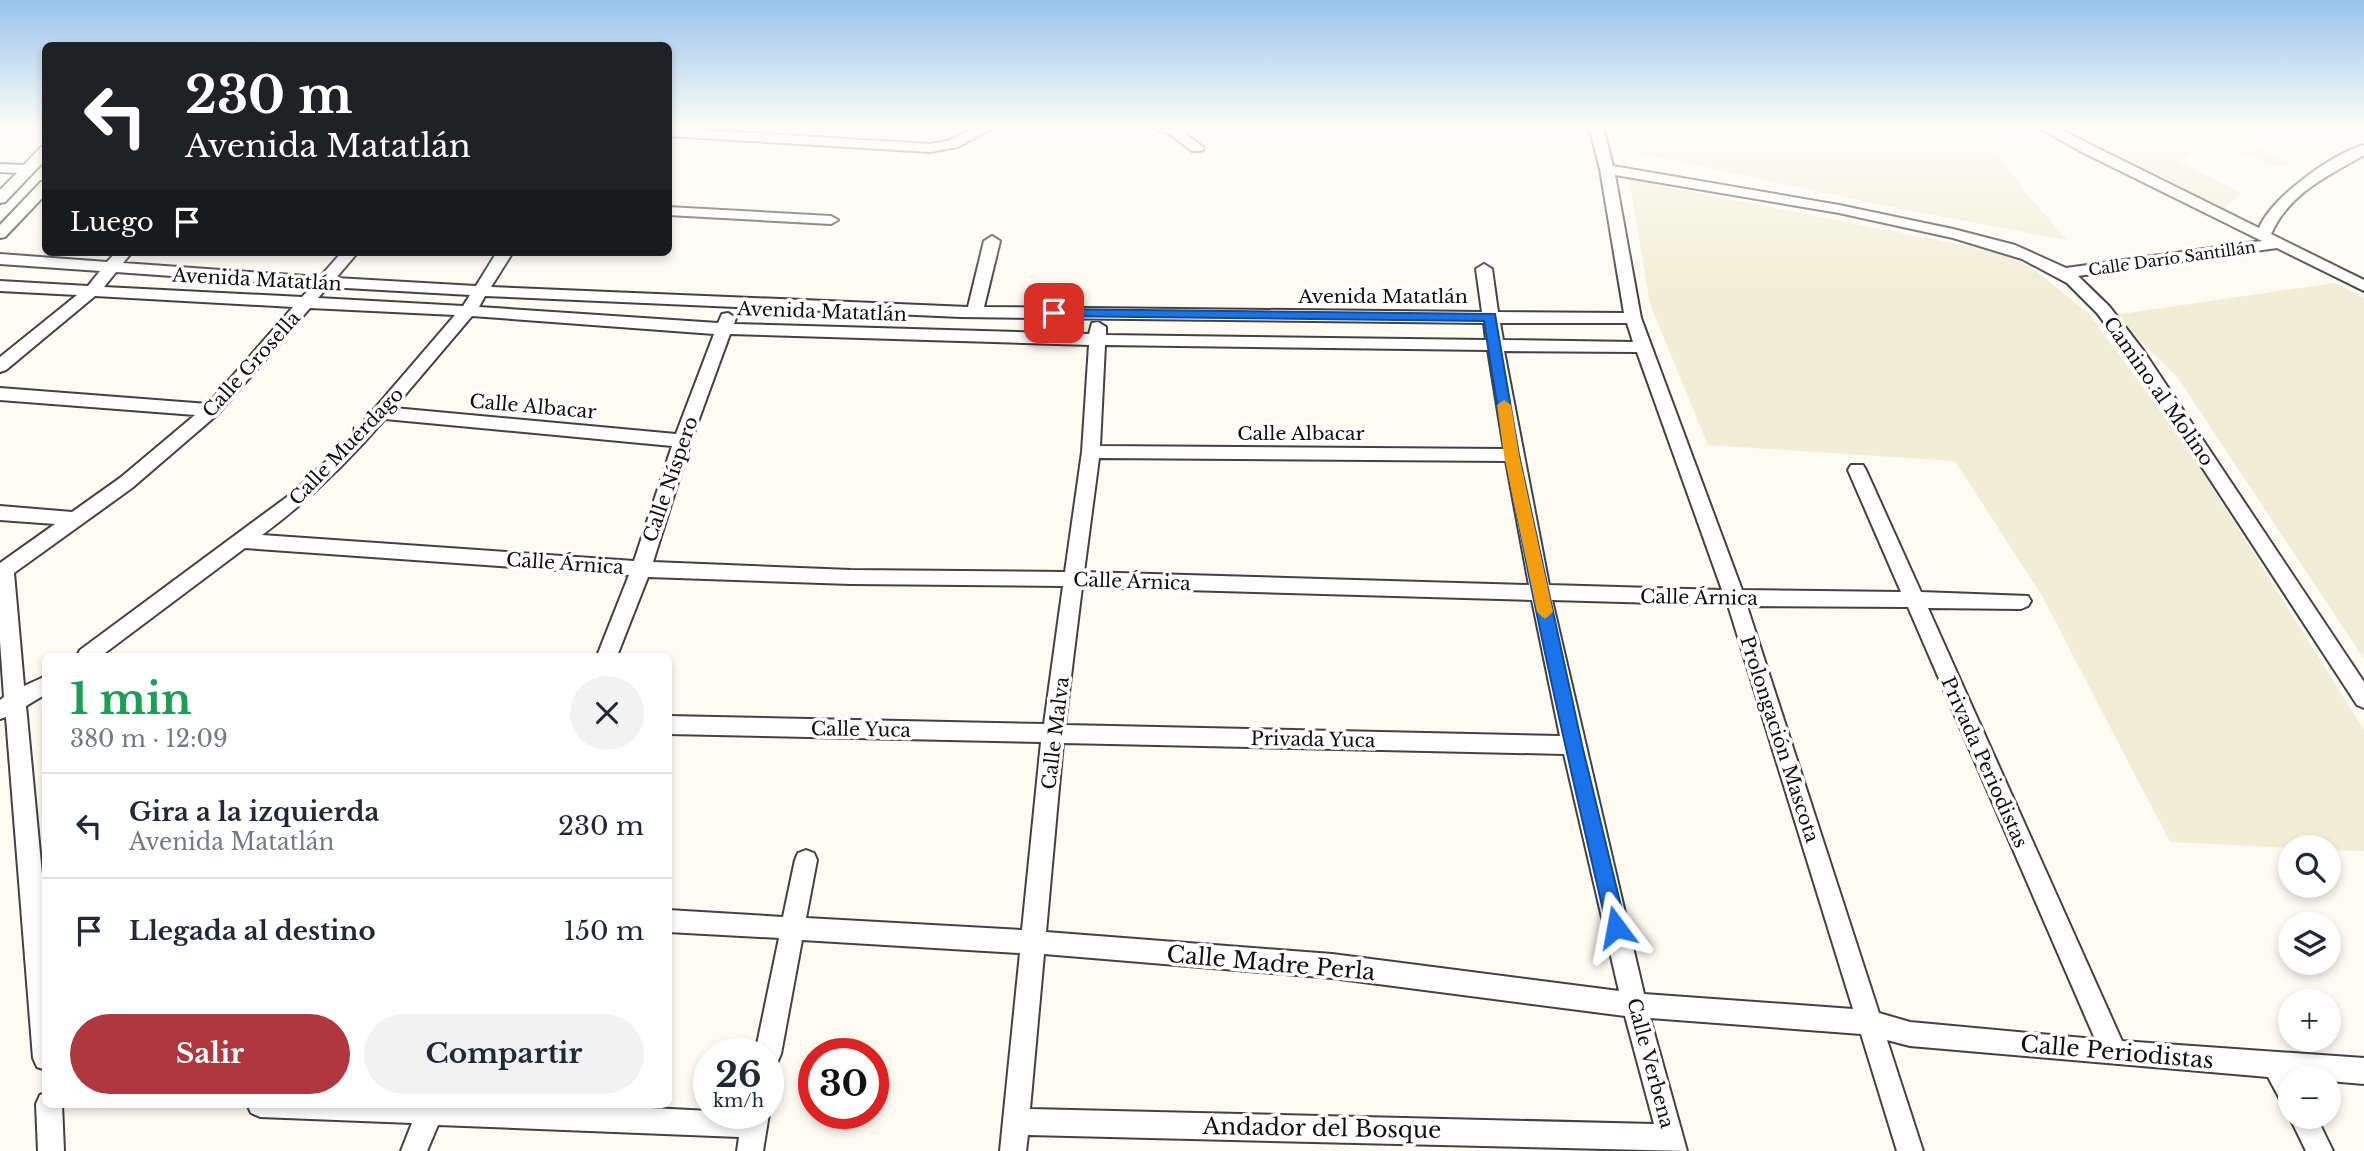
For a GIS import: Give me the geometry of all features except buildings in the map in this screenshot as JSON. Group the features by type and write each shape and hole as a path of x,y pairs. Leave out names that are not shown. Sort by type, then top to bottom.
{"street":[{"path":"0,199 16,181"},
{"name":"Prolongación Mascota","path":"1609,181 1633,318 1735,598 1910,1151"},
{"name":"Camino al Molino","path":"1674,181 1926,227 1984,241 2063,273 2103,310 2137,354 2364,699"},
{"path":"2150,181 2227,220 2264,234 2364,286"},
{"path":"2264,234 2268,221 2287,198 2314,181"},
{"path":"0,234 42,190"},
{"path":"672,211 831,220"},
{"path":"975,311 992,241"},
{"name":"Calle Darío Santillán","path":"2063,273 2281,243"},
{"path":"0,366 93,290 121,256"},
{"name":"Calle Grosella","path":"2,572 126,483 212,410 347,256"},
{"name":"Calle Muérdago","path":"91,653 301,496 381,413 468,312 503,256"},
{"name":"Avenida Matatlán","path":"0,259 324,283 734,303 1099,315 1633,318"},
{"name":"Calle Verbena","path":"1483,269 1511,455 1573,745 1635,1006 1672,1144"},
{"name":"Avenida Matatlán","path":"0,286 724,329 1097,340 1644,347"},
{"name":"Calle Níspero","path":"608,653 641,569 682,441 734,303"},
{"name":"Calle Malva","path":"1013,1151 1053,733 1091,452 1099,315"},
{"path":"0,394 212,410"},
{"name":"Calle Albacar","path":"381,413 682,441"},
{"name":"Calle Albacar","path":"1091,452 1511,455"},
{"name":"Privada Periodistas","path":"1857,470 2113,1053"},
{"path":"0,513 77,519"},
{"name":"Calle Árnica","path":"244,541 641,569 851,577 1075,579 1735,598 2021,601"},
{"path":"2,572 8,706 38,869 42,964"},
{"path":"8,706 42,686"},
{"name":"Calle Yuca","path":"672,725 1053,733"},
{"name":"Privada Yuca","path":"1053,733 1573,745"},
{"path":"771,1038 806,860"},
{"name":"Calle Madre Perla","path":"672,920 1033,942 1332,966 1635,1006 1871,1023"},
{"name":"Calle Periodistas","path":"1871,1023 1910,1034 2113,1053 2364,1071"},
{"path":"2276,1065 2278,1069"},
{"path":"49,1108 51,1151"},
{"path":"414,1151 431,1108 693,1117"},
{"name":"Andador del Bosque","path":"1015,1122 1672,1144"},
{"path":"750,1151 754,1129"},
{"path":"2309,1129 2320,1151"}],"shaded area":[{"path":"1629,181 2003,253 2036,271 2089,314 2187,447 2364,730 2364,851 2341,850 2341,835 2278,835 2278,847 2170,842 2041,594 1955,461 1708,445 1650,304"},
{"path":"1768,181 2017,181 2067,240"},
{"path":"2159,181 2217,181 2242,193 2222,210"},
{"path":"2335,283 2364,298 2364,659 2178,378 2114,315"}],"slow traffic":[{"path":"1504,405 1511,455 1545,612"}],"route":[{"path":"1054,313 1490,317 1511,455 1573,745 1616,927"}]}
